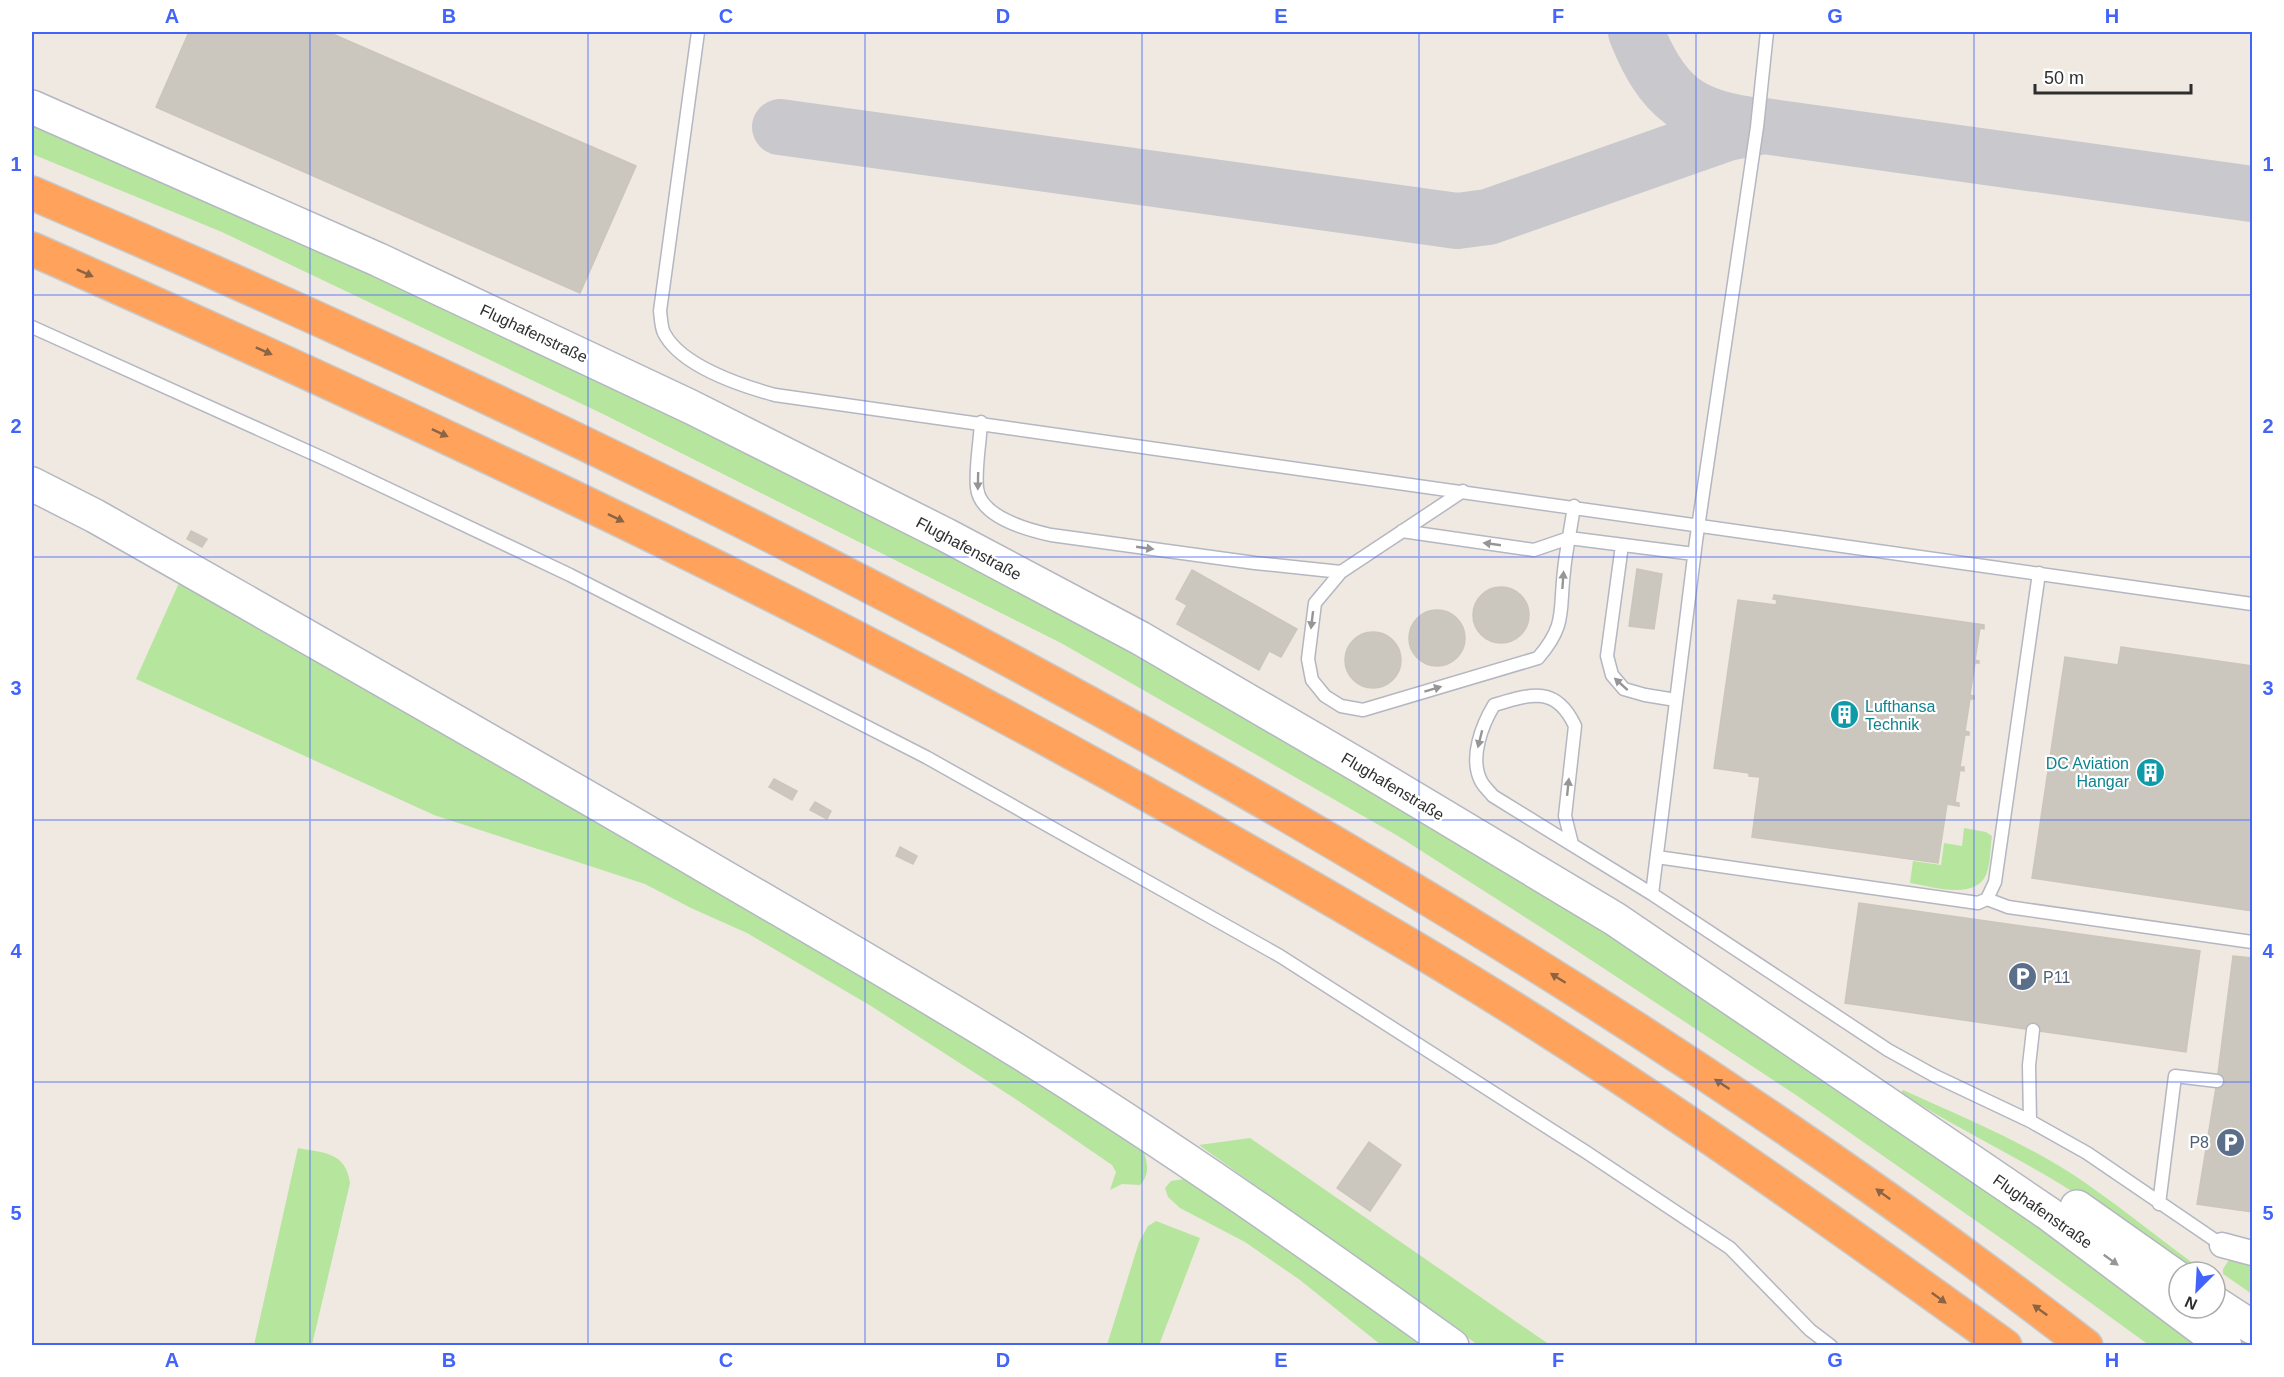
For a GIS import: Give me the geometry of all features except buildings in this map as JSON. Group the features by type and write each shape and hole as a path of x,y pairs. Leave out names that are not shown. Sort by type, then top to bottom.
{"highway":[{"path":"32,193 215,272 569,436 835,567 1089,702 1366,860 1617,1016 1879,1191 2086,1346"},
{"path":"32,249 265,352 602,511 806,612 1130,784 1405,942 1634,1085 2006,1346"}],"main road":[{"name":"Flughafenstraße","path":"32,107 379,260 691,407 946,535 1140,638 1365,769 1615,919 2049,1214 2225,1346"},
{"path":"32,483 95,516 494,742 1028,1057 1167,1146 1452,1346"},
{"name":"Flughafenstraße","path":"1856,1083 2041,1181 2167,1270"},
{"path":"2227,1311 2253,1327"}],"street":[{"path":"2222,1245 2253,1252"}],"lane":[{"path":"698,32 660,311 663,332 675,348 698,365 753,389 775,395 1463,490 2253,604"},
{"path":"1652,894 1698,524 1757,127 1767,32"},
{"path":"32,327 327,460 570,575 926,757 1280,956 1586,1152 1730,1248 1810,1330 1831,1346"},
{"path":"981,422 977,488 981,501 992,512 1023,528 1074,538 1341,572"},
{"path":"1463,490 1341,572 1315,603 1308,659 1312,680 1325,696 1341,706 1363,710 1538,658 1552,641 1561,620 1564,571 1574,506"},
{"path":"1402,531 1534,550 1569,538 1694,554"},
{"path":"1622,545 1606,656 1612,675 1624,689 1676,700"},
{"path":"1656,857 1978,903 1987,899 1995,882 2039,573"},
{"path":"1572,844 1565,816 1575,726 1569,713 1559,701 1543,696 1523,696 1494,705 1485,720 1477,749 1476,770 1482,783 1493,796 1652,894 1888,1050 1935,1076 2030,1121 2087,1153 2222,1245"},
{"path":"1987,899 2008,907 2253,942"},
{"path":"2030,1121 2029,1065 2033,1030"},
{"path":"2159,1204 2175,1076 2217,1081"}],"green space":[{"path":"32,121 306,238 754,452 1102,630 1479,846 1740,1014 2167,1315 2167,1320 2175,1320 2210,1345 2149,1345 1796,1095 1556,937 1398,836 1061,643 605,415 222,232 32,154"},
{"path":"179,583 610,827 982,1045 1143,1149 1147,1167 1143,1181 1140,1185 1122,1184 1110,1190 1116,1172 1112,1165 1014,1098 871,1006 747,933 645,884 434,815 136,679"},
{"path":"1964,828 1986,832 1992,836 1988,870 1980,883 1972,888 1951,890 1910,883 1913,861 1941,865 1944,843 1962,846"},
{"path":"1903,1090 1997,1133 2066,1170 2189,1260 2170,1260 2065,1187 1901,1093"},
{"path":"1250,1138 1550,1345 1478,1345 1199,1145"},
{"path":"298,1148 325,1153 339,1160 348,1173 350,1183 312,1345 254,1345"},
{"path":"1191,1178 1430,1345 1381,1345 1300,1280 1245,1242 1180,1208 1168,1197 1165,1188 1171,1181"},
{"path":"1156,1221 1200,1238 1159,1345 1107,1345 1139,1242 1148,1226"},
{"path":"2229,1260 2252,1265 2252,1294 2227,1277"}],"taxiway":[{"path":"1636,32 1656,73 1681,100 1696,110 1714,117 1759,126"},
{"path":"780,127 1457,221 1488,217 1727,133 1764,126 2252,194"}],"place":[{"name":"Lufthansa Technik","path":"1844,715"},
{"name":"DC Aviation Hangar","path":"2150,772"},
{"name":"P11","path":"2022,977"},
{"name":"P8","path":"2230,1142"}]}
